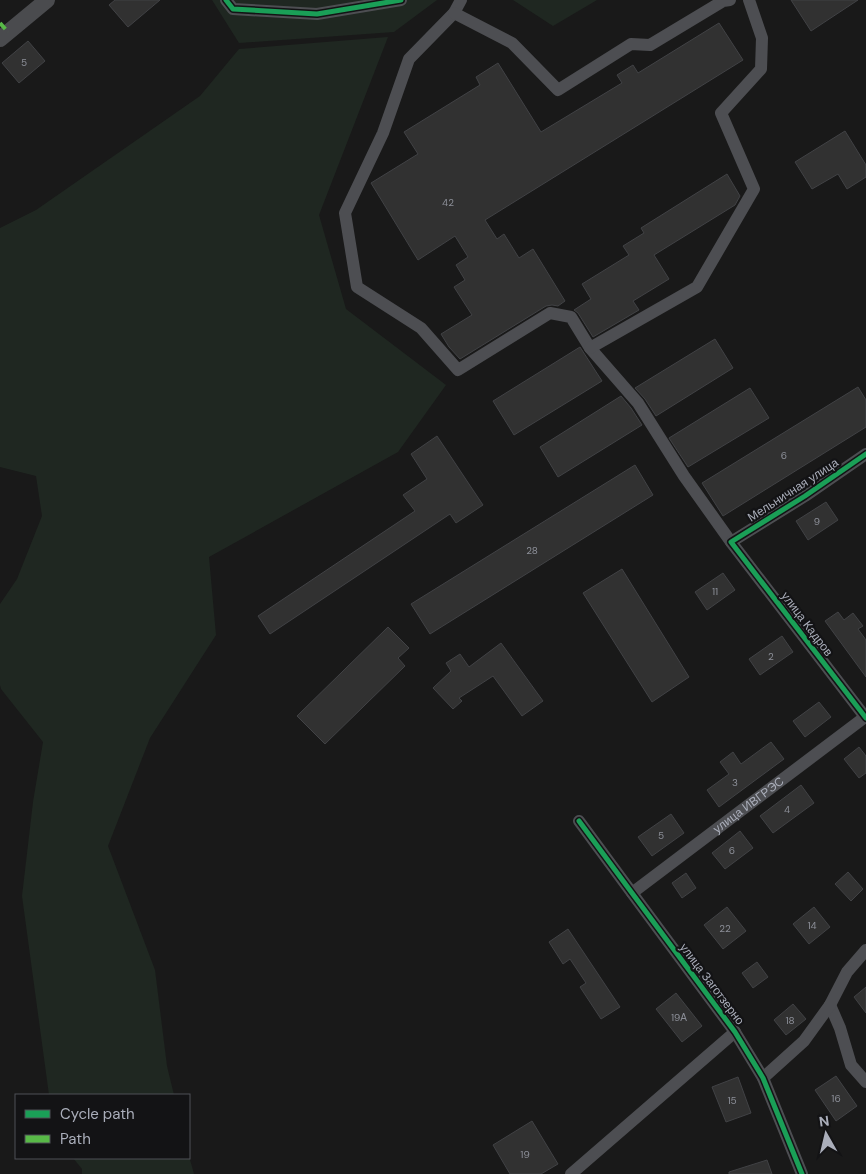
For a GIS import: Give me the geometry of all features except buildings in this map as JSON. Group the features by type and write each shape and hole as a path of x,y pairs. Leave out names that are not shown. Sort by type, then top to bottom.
{"main road":[{"path":"3,31 46,0"}],"street":[{"path":"226,0 233,9 318,14 401,0"},
{"path":"461,0 454,12 512,44 558,90 631,44 650,45 723,2 730,0"},
{"path":"590,348 697,287 754,189 721,114 761,70 762,38 749,0"},
{"name":"улица Кадров","path":"454,12 409,59 383,133 345,214 357,287 420,328 458,370 550,313 571,317 590,348 638,404 684,476 731,542 865,718"},
{"name":"Мельничная улица","path":"731,542 866,454"},
{"name":"улица ИВГРЭС","path":"632,893 865,718"},
{"name":"улица Заготзерно","path":"579,821 735,1032 763,1078 802,1174"},
{"path":"763,1078 804,1041 830,1005 847,972 866,950"},
{"path":"830,1005 840,1028 851,1065 866,1082"},
{"path":"571,1174 735,1032"}],"shaded area":[{"path":"212,0 437,0 394,32 239,43"},
{"path":"513,0 597,0 553,26"},
{"path":"388,37 319,215 346,309 446,385 398,452 209,557 216,635 150,738 108,846 155,970 167,1066 174,1094 49,1094 22,896 33,802 43,742 1,689 0,685 0,604 17,579 42,516 36,476 0,467 0,228 36,210 200,96 239,49"},
{"path":"74,1159 190,1159 194,1174 82,1174 82,1169"}],"marked path":[{"path":"0,23 8,32"}],"cycle path":[{"path":"226,0 233,9 317,14 401,0"},
{"path":"866,454 805,496 731,542 866,718"},
{"path":"579,821 735,1032 763,1078 802,1174"}]}
